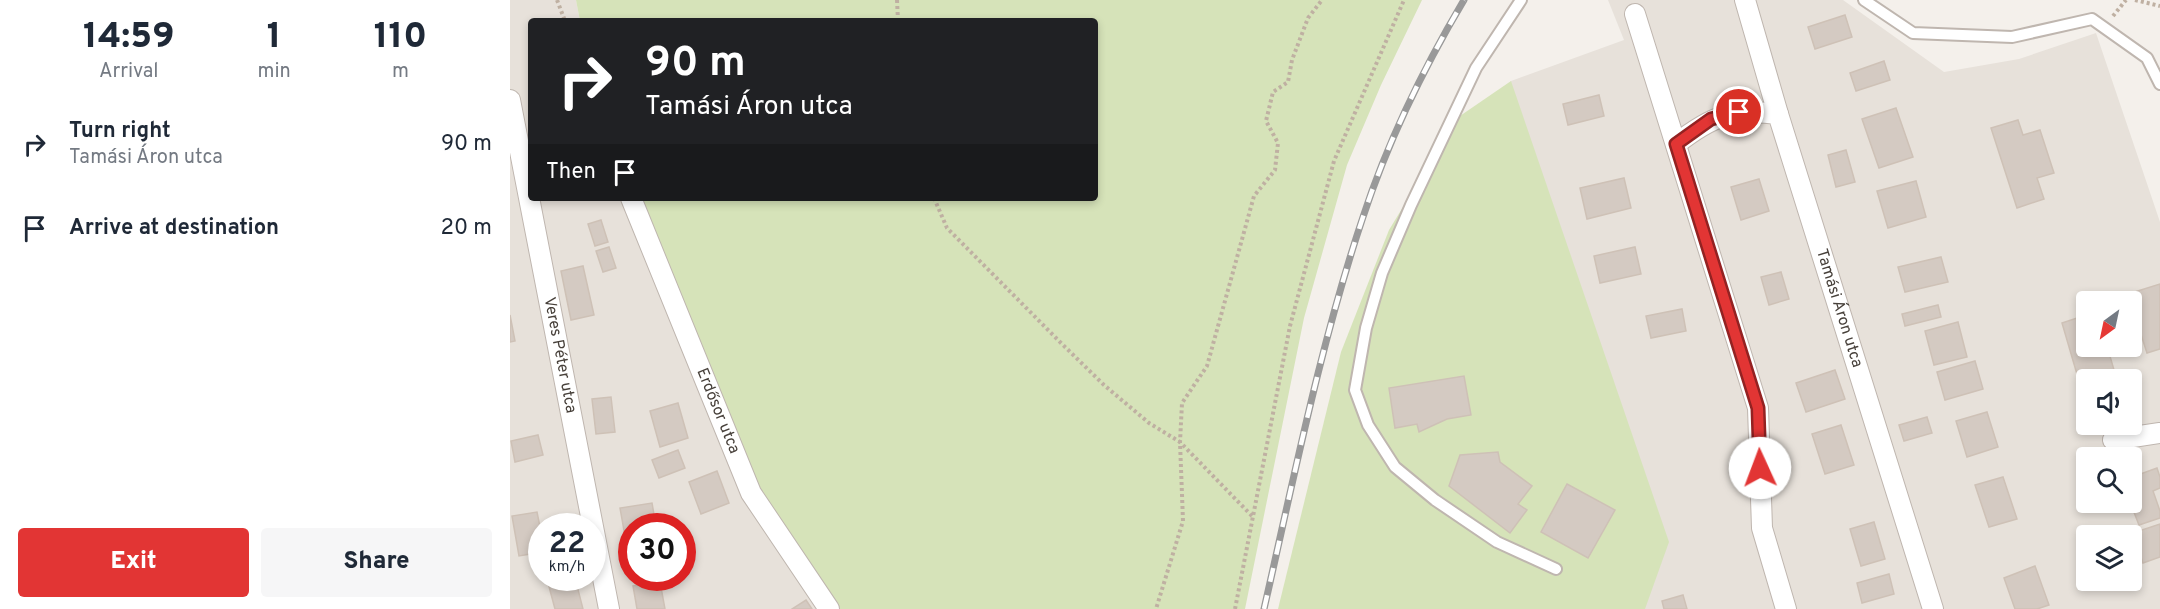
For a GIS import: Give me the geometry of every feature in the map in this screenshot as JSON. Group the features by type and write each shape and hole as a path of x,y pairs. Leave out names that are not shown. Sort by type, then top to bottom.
{"street":[{"name":"Tamási Áron utca","path":"1745,0 1778,114 1933,609"},
{"path":"1635,14 1758,408 1762,528 1786,609"},
{"name":"Veres Péter utca","path":"510,100 528,180"},
{"path":"1676,144 1711,119 1739,112 1778,114"},
{"name":"Veres Péter utca","path":"532,201 609,609"},
{"name":"Erdősor utca","path":"633,201 751,493 829,609"},
{"path":"2112,440 2160,433"}],"lane":[{"path":"1521,0 1476,68 1411,205 1382,273 1366,328 1355,390 1368,425 1395,468 1436,500 1497,542 1556,569"},
{"path":"1864,0 1912,33 2012,37 2092,18 2147,58 2160,84"}],"path":[{"path":"557,0 564,18"},
{"path":"897,0 898,18"},
{"path":"1156,609 1184,521 1180,442 1182,403 1207,366 1254,196 1275,170 1278,143 1266,122 1273,92 1288,82 1292,60 1308,18 1322,0"},
{"path":"1234,609 1290,326 1334,161 1404,0"},
{"path":"2135,0 2160,6"},
{"path":"935,201 947,228 1061,343 1104,385 1149,423 1180,442 1252,517"}],"shaded area":[{"path":"510,0 576,0 579,18 528,18 528,201 632,201 829,609 510,609"},
{"path":"1608,0 1843,0 1944,72 2019,59 2096,33 2160,222 2160,609 1500,609 1504,93 1511,81 1624,40"}],"green space":[{"path":"576,0 1422,0 1381,85 1347,165 1304,318 1245,609 829,609 751,493 632,201 1098,201 1098,18 579,18"},
{"path":"1511,81 1669,542 1645,609 1278,609 1341,352 1389,230 1457,118"}],"building":[{"path":"1845,15 1852,37 1815,49 1808,27"},
{"path":"1884,61 1890,80 1856,91 1850,73"},
{"path":"1599,95 1604,116 1568,125 1563,104"},
{"path":"1896,108 1913,157 1879,168 1862,119"},
{"path":"2018,120 2023,135 2040,130 2054,173 2037,178 2044,199 2017,208 1991,128"},
{"path":"1846,150 1855,182 1836,187 1828,155"},
{"path":"1624,178 1631,208 1587,219 1580,188"},
{"path":"1759,179 1769,211 1741,220 1731,187"},
{"path":"1916,181 1926,217 1888,228 1877,191"},
{"path":"601,220 608,242 595,246 588,224"},
{"path":"609,247 616,268 603,272 596,251"},
{"path":"1635,247 1641,274 1600,283 1594,256"},
{"path":"1941,257 1948,282 1905,292 1898,267"},
{"path":"583,266 594,315 571,320 561,271"},
{"path":"1781,272 1789,299 1769,305 1761,277"},
{"path":"2160,284 2160,349 2147,353 2142,337 2142,291 2138,291"},
{"path":"1938,305 1941,317 1905,326 1902,314"},
{"path":"1682,309 1686,331 1651,338 1646,316"},
{"path":"510,315 515,341 510,342"},
{"path":"2076,318 2076,357 2110,357 2114,369 2076,371 2062,323"},
{"path":"1958,322 1967,357 1934,365 1925,331"},
{"path":"1975,361 1983,389 1945,400 1937,372"},
{"path":"1835,370 1845,399 1806,412 1796,383"},
{"path":"1464,376 1471,415 1447,419 1419,432 1417,424 1395,428 1389,388"},
{"path":"611,397 615,432 596,434 592,399"},
{"path":"678,403 688,438 660,447 650,411"},
{"path":"1987,412 1998,447 1967,457 1956,421"},
{"path":"1927,417 1932,433 1904,441 1899,425"},
{"path":"1841,425 1854,465 1825,474 1812,434"},
{"path":"538,435 543,455 515,462 511,441"},
{"path":"678,450 685,468 659,478 652,460"},
{"path":"1498,452 1500,462 1532,486 1518,504 1527,510 1510,533 1449,486 1460,455"},
{"path":"2157,468 2160,488 2153,491 2160,518 2139,525 2134,513 2142,513 2142,473"},
{"path":"717,471 729,503 701,514 689,482"},
{"path":"2003,477 2017,519 1989,527 1975,485"},
{"path":"1567,484 1615,510 1588,558 1541,532"},
{"path":"652,503 654,513 621,513 620,508"},
{"path":"528,513 528,554 519,556 512,516"},
{"path":"1874,522 1885,559 1861,566 1850,529"},
{"path":"2160,524 2160,557 2143,563 2142,560 2142,530"},
{"path":"2035,566 2049,605 2037,609 2015,609 2004,578"},
{"path":"1889,574 1894,594 1862,603 1857,583"},
{"path":"550,591 578,591 583,609 555,609"},
{"path":"634,591 662,591 665,609 637,609"},
{"path":"1683,595 1687,609 1664,609 1662,601"},
{"path":"806,600 812,609 792,609"}],"railway":[{"path":"1264,609 1321,363 1363,217 1407,106 1464,0"}],"route":[{"path":"1739,112 1711,119 1676,144 1758,408 1760,468"}]}
